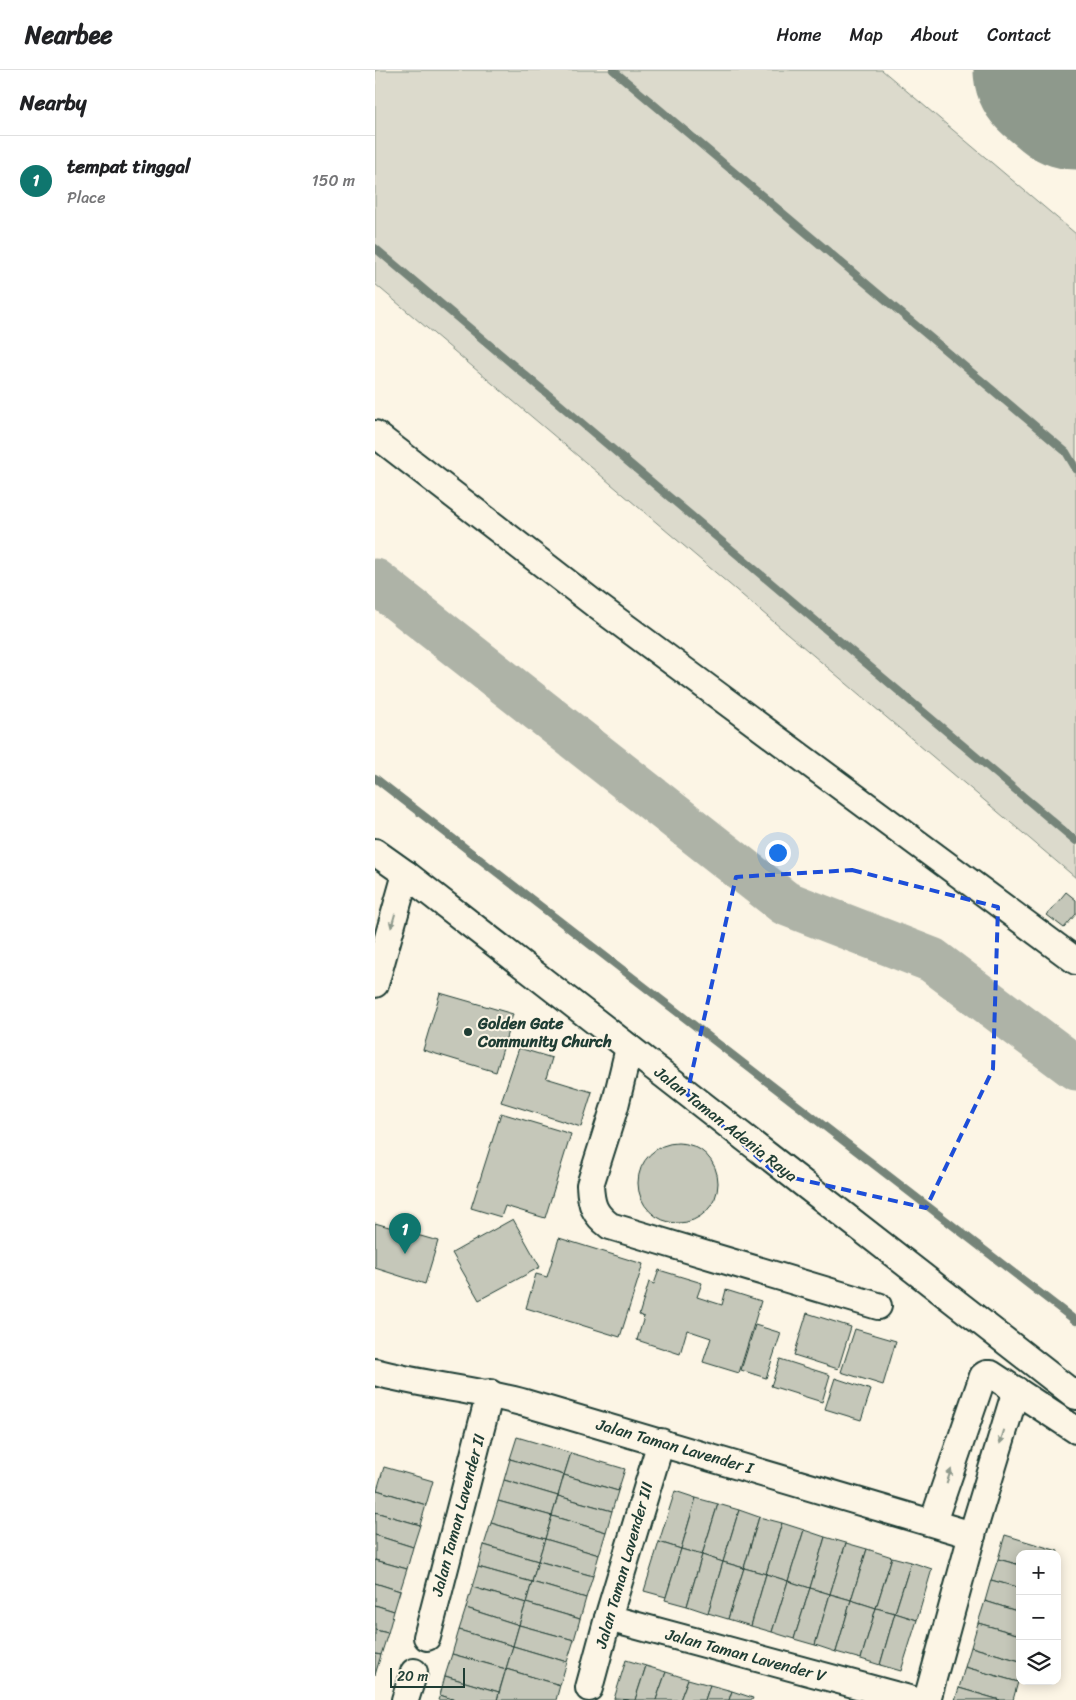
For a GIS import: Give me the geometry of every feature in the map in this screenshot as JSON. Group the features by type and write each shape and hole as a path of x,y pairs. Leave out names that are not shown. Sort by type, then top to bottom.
{"street":[{"path":"375,434 596,605 1076,961"},
{"name":"Jalan Taman Adenia Raya","path":"375,852 406,874 1076,1396"},
{"path":"375,984 406,874"},
{"path":"629,1048 615,1106 590,1185 594,1209 601,1219 610,1226 878,1306"},
{"name":"Jalan Taman Lavender I","path":"375,1372 407,1380 490,1393 972,1534"},
{"path":"933,1522 983,1376 986,1374 991,1374 1076,1430"},
{"path":"927,1700 972,1534 1016,1390"},
{"name":"Jalan Taman Lavender II","path":"427,1637 490,1393"},
{"name":"Jalan Taman Lavender III","path":"587,1695 661,1442"},
{"name":"Jalan Taman Lavender V","path":"608,1618 913,1700"},
{"path":"405,1700 414,1672"}],"highlighted area":[{"path":"852,870 998,907 993,1069 926,1208 776,1174 687,1094 736,877"}],"shaded area":[{"path":"375,70 882,70 1076,234 1076,878 375,284"}],"building":[{"path":"1066,892 1076,900 1076,914 1064,928 1047,915"},
{"name":"Golden Gate Community Church","path":"440,993 513,1014 496,1072 423,1050"},
{"path":"519,1048 552,1058 546,1078 592,1092 581,1127 501,1102"},
{"path":"501,1113 571,1134 545,1218 505,1206 501,1217 471,1208"},
{"path":"678,1143 693,1146 706,1155 715,1168 718,1183 715,1198 706,1211 693,1220 678,1223 663,1220 650,1211 641,1198 638,1183 641,1168 650,1155 663,1146"},
{"path":"513,1219 540,1267 479,1300 452,1253"},
{"path":"375,1223 438,1241 425,1284 375,1268"},
{"path":"559,1238 643,1264 620,1337 526,1308 536,1274 547,1277"},
{"path":"659,1270 702,1283 697,1297 722,1305 726,1290 761,1301 739,1373 703,1362 711,1338 687,1330 680,1354 637,1340 644,1317 639,1315 649,1282 654,1284"},
{"path":"807,1313 851,1327 838,1369 794,1355"},
{"path":"755,1325 781,1333 766,1378 741,1370"},
{"path":"855,1329 896,1341 883,1385 841,1372"},
{"path":"780,1359 830,1375 822,1402 771,1386"},
{"path":"835,1378 871,1390 861,1420 825,1409"},
{"path":"517,1437 571,1453 564,1475 510,1459"},
{"path":"571,1453 625,1469 618,1491 564,1475"},
{"path":"510,1459 564,1475 558,1496 504,1480"},
{"path":"384,1467 433,1481 426,1505 377,1490"},
{"path":"564,1475 618,1491 612,1511 558,1496"},
{"path":"504,1480 558,1496 552,1516 498,1501"},
{"path":"377,1490 426,1505 420,1525 375,1512 375,1493"},
{"path":"675,1491 696,1498 681,1549 659,1542"},
{"path":"558,1496 612,1511 606,1532 552,1516"},
{"path":"696,1498 718,1504 702,1555 681,1549"},
{"path":"498,1501 552,1516 545,1539 491,1523"},
{"path":"718,1504 739,1510 723,1562 702,1555"},
{"path":"739,1510 759,1517 744,1568 723,1562"},
{"path":"375,1512 420,1525 413,1547 375,1535"},
{"path":"552,1516 606,1532 599,1555 545,1539"},
{"path":"759,1517 782,1523 766,1574 744,1568"},
{"path":"491,1523 545,1539 538,1561 484,1545"},
{"path":"782,1523 804,1530 788,1581 766,1574"},
{"path":"804,1530 825,1537 810,1588 788,1581"},
{"path":"375,1535 413,1547 407,1569 375,1560"},
{"path":"1005,1535 1055,1550 1016,1550 1016,1564 998,1559"},
{"path":"825,1537 846,1543 830,1594 810,1588"},
{"path":"545,1539 599,1555 593,1576 538,1561"},
{"path":"659,1542 681,1549 666,1597 644,1591"},
{"path":"846,1543 867,1549 851,1600 830,1594"},
{"path":"484,1545 538,1561 532,1582 478,1567"},
{"path":"681,1549 702,1555 687,1606 665,1600"},
{"path":"867,1549 892,1557 876,1608 851,1600"},
{"path":"702,1555 723,1562 708,1613 687,1606"},
{"path":"892,1557 911,1562 895,1613 876,1608"},
{"path":"998,1559 1016,1564 1016,1587 991,1580"},
{"path":"375,1560 407,1569 400,1591 375,1583"},
{"path":"538,1561 593,1576 586,1598 532,1582"},
{"path":"723,1562 744,1568 728,1619 708,1613"},
{"path":"911,1562 932,1569 917,1620 895,1613"},
{"path":"478,1567 532,1582 526,1603 472,1587"},
{"path":"744,1568 766,1574 751,1626 728,1619"},
{"path":"766,1574 788,1581 772,1632 751,1626"},
{"path":"991,1580 1016,1587 1016,1611 985,1601"},
{"path":"788,1581 810,1588 794,1639 772,1632"},
{"path":"532,1582 586,1598 580,1619 526,1603"},
{"path":"375,1583 400,1591 394,1611 375,1605"},
{"path":"472,1587 526,1603 519,1625 466,1608"},
{"path":"810,1588 830,1594 815,1645 794,1639"},
{"path":"830,1594 851,1600 836,1652 815,1645"},
{"path":"851,1600 876,1608 861,1659 836,1652"},
{"path":"985,1601 1016,1611 1016,1634 978,1623"},
{"path":"526,1603 580,1619 574,1640 519,1625"},
{"path":"375,1605 394,1611 388,1633 375,1630"},
{"path":"466,1608 519,1625 513,1646 459,1630"},
{"path":"876,1608 895,1613 880,1665 861,1659"},
{"path":"895,1613 917,1620 901,1671 880,1665"},
{"path":"978,1623 1016,1634 1016,1660 971,1647"},
{"path":"519,1625 574,1640 567,1662 513,1646"},
{"path":"375,1630 388,1633 381,1655 375,1654"},
{"path":"459,1630 513,1646 506,1669 452,1654"},
{"path":"513,1646 567,1662 560,1685 506,1669"},
{"path":"971,1647 1016,1660 1016,1681 965,1667"},
{"path":"375,1654 381,1655 375,1675"},
{"path":"452,1654 506,1669 499,1692 445,1676"},
{"path":"626,1660 646,1666 635,1700 614,1699"},
{"path":"646,1666 666,1672 656,1700 635,1700"},
{"path":"965,1667 1016,1681 1017,1685 1013,1700 1000,1700 959,1688"},
{"path":"506,1669 560,1685 556,1700 497,1700"},
{"path":"666,1672 688,1679 680,1700 656,1700"},
{"path":"445,1676 499,1692 497,1700 455,1700 440,1695"},
{"path":"688,1679 710,1685 705,1700 680,1700"},
{"path":"710,1685 732,1691 729,1700 705,1700"},
{"path":"959,1688 1000,1700 955,1700"},
{"path":"732,1691 753,1698 752,1700 729,1700"},
{"path":"440,1695 455,1700 438,1700"}],"waterway":[{"path":"613,70 1066,452 1076,469"},
{"path":"375,248 1076,841"},
{"path":"375,581 785,903 932,960 1076,1068"},
{"path":"375,778 1076,1321"}],"runway":[{"path":"1058,70 1076,85"}],"place":[{"name":"Golden Gate Community Church","path":"468,1032"},
{"name":"tempat tinggal","path":"405,1254"}]}
